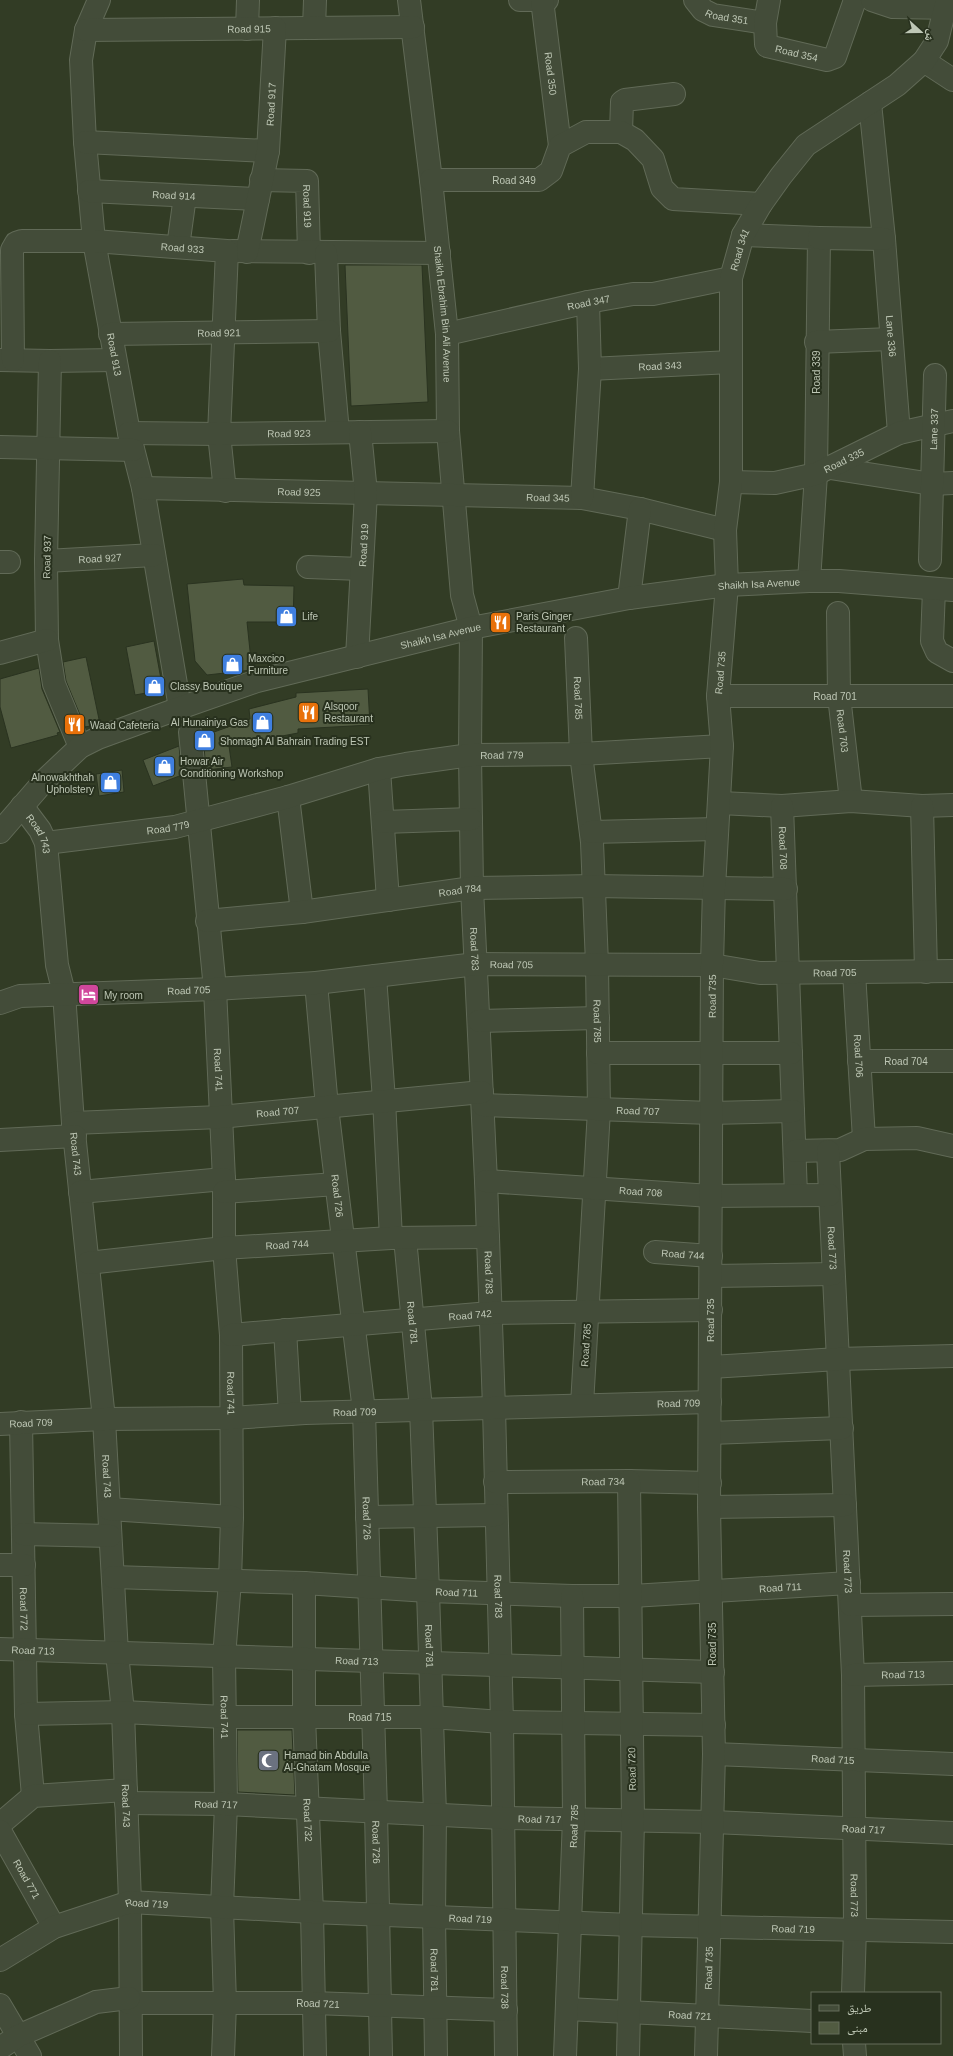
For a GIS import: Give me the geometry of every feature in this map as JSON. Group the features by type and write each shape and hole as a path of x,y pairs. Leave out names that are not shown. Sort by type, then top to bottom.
{"street":[{"name":"Road 913","path":"99,0 86,30 82,60 85,142 94,241 131,441 143,488 180,708"},
{"path":"247,29 248,0"},
{"path":"314,28 315,0"},
{"name":"Shaikh Ebrahim Bin Ali Avenue","path":"409,0 431,180 447,334 448,431 455,494 462,595 472,628"},
{"path":"520,0 547,0"},
{"name":"Road 350","path":"542,0 560,146"},
{"name":"Road 351","path":"695,0 703,10 713,15 765,23"},
{"name":"Road 354","path":"769,0 765,23 767,46 827,60 835,57 855,0"},
{"path":"872,0 893,7 948,5"},
{"name":"Road 341","path":"727,585 725,530 730,482 731,278 743,235 760,204 806,146 897,85 924,61 937,41 948,5"},
{"name":"Road 915","path":"86,30 413,27"},
{"name":"Road 917","path":"237,251 260,190 268,150 275,28"},
{"path":"924,61 953,80"},
{"path":"621,132 622,102 625,100 674,94"},
{"name":"Lane 336","path":"870,103 884,239 898,433"},
{"path":"560,146 586,132 621,132 635,140 653,159 662,188 673,199 760,204"},
{"path":"85,142 268,150"},
{"name":"Road 349","path":"431,180 539,180 550,172 560,146"},
{"name":"Road 919","path":"260,190 307,181 329,331 338,432"},
{"name":"Road 914","path":"89,191 185,196 260,190"},
{"path":"178,247 185,196"},
{"path":"743,235 884,239"},
{"name":"Road 339","path":"809,581 823,471 816,342 819,238"},
{"name":"Road 933","path":"7,360 12,250 16,243 22,241 94,241 237,251"},
{"path":"225,491 220,434 222,332 237,251 317,253 438,253"},
{"name":"Road 347","path":"447,334 588,302 633,294 653,294 731,278"},
{"path":"582,498 590,369 588,302"},
{"name":"Road 921","path":"110,334 329,331"},
{"path":"816,342 891,339"},
{"path":"7,360 115,360"},
{"name":"Road 937","path":"50,361 46,561 47,640 54,684 80,747"},
{"name":"Road 343","path":"590,369 731,362"},
{"name":"Lane 337","path":"930,560 943,483 943,423 935,375"},
{"name":"Road 335","path":"730,482 775,483 823,471 898,433 943,423"},
{"name":"Road 923","path":"0,447 49,447 220,434 448,431"},
{"name":"Road 919","path":"357,657 360,569 366,493 360,432"},
{"path":"823,471 943,483"},
{"name":"Road 925","path":"143,488 225,491 455,494"},
{"name":"Road 345","path":"455,494 582,498 640,509 725,530"},
{"path":"629,598 640,509"},
{"name":"Road 927","path":"46,561 154,555"},
{"path":"308,567 360,569"},
{"name":"Shaikh Isa Avenue","path":"0,832 45,780 80,747 98,738 257,681 472,628 629,598 727,585 809,581 839,581 947,588"},
{"name":"Road 735","path":"706,2056 711,1927 714,1754 710,1507 712,965 714,888 717,829 720,804 722,746 718,696 727,585"},
{"path":"947,588 932,641 936,652 953,661"},
{"name":"Road 703","path":"838,613 839,696 851,800"},
{"name":"Road 783","path":"472,628 470,755 472,888 486,1181 494,1408 502,1722 502,1818 505,1918"},
{"name":"Road 785","path":"576,638 581,754 591,832 594,886 597,964 599,1110 582,1405"},
{"path":"0,653 47,640"},
{"name":"Road 701","path":"718,696 953,696"},
{"name":"Road 741","path":"190,732 200,821 207,921 215,989 224,1186 224,1248 231,1336 232,1517 230,1581 224,1657 226,1804 222,1908 225,2004 223,2056"},
{"name":"Road 779","path":"46,843 175,827 288,797 379,768 470,755 581,754 722,746"},
{"path":"379,768 388,900"},
{"path":"288,797 302,912"},
{"path":"720,804 782,806 851,800 922,806 953,804"},
{"name":"Road 743","path":"22,806 40,830 46,843 57,965 64,993 74,1129 104,1419 117,1653 123,1712 130,1902 129,2000 131,2056"},
{"name":"Road 708","path":"782,806 796,1195"},
{"path":"922,806 926,972"},
{"path":"383,822 471,819"},
{"path":"591,832 717,829"},
{"name":"Road 784","path":"207,921 302,912 472,888 594,886 714,888"},
{"path":"714,888 786,889"},
{"name":"Road 705","path":"0,1003 20,996 64,993 215,989 316,983 476,964 712,965 760,973 953,971"},
{"name":"Road 706","path":"854,972 864,1139"},
{"name":"Road 781","path":"375,976 384,1100 398,1238 412,1320 421,1409 435,1815 434,1916 436,2056"},
{"name":"Road 726","path":"316,983 327,1107 364,1411 376,1811 381,2056"},
{"path":"479,1021 598,1018"},
{"path":"598,1054 791,1053"},
{"name":"Road 704","path":"859,1061 953,1061"},
{"name":"Road 707","path":"0,1140 74,1129 327,1107 384,1100 482,1099 599,1110 711,1113 793,1111"},
{"path":"795,1151 840,1150 864,1139 916,1138 953,1146"},
{"name":"Road 773","path":"828,1151 833,1274 851,1605 855,1928 853,1992"},
{"name":"Road 708","path":"486,1181 711,1196 829,1195"},
{"path":"80,1192 224,1186 336,1184"},
{"name":"Road 744","path":"88,1264 224,1248 398,1238 488,1237"},
{"name":"Road 744","path":"655,1252 711,1266 833,1274"},
{"name":"Road 742","path":"231,1336 490,1313 711,1310"},
{"path":"285,1330 290,1414"},
{"path":"710,1367 838,1359 953,1356"},
{"name":"Road 709","path":"11,1423 104,1419 232,1418 290,1414 421,1409 710,1402"},
{"name":"Road 772","path":"11,1423 23,1534 26,1714 32,1796"},
{"path":"710,1433 842,1428"},
{"name":"Road 734","path":"496,1482 629,1481 710,1483"},
{"name":"Road 720","path":"628,2056 632,1925 633,1819 632,1596 629,1481"},
{"path":"710,1507 845,1506"},
{"name":"Road 743","path":"109,1509 232,1517"},
{"path":"367,1517 496,1515"},
{"path":"23,1534 110,1536"},
{"path":"0,1565 24,1565"},
{"name":"Road 711","path":"113,1577 304,1583 370,1586 428,1591 499,1592 572,1596 632,1596 849,1583"},
{"name":"Road 732","path":"304,1583 304,1717 312,1912 315,2056"},
{"name":"Road 785","path":"565,2056 574,1818 572,1596"},
{"path":"851,1605 953,1604"},
{"name":"Road 713","path":"0,1649 713,1672"},
{"name":"Road 713","path":"853,1675 953,1673"},
{"name":"Road 715","path":"26,1714 123,1712 224,1717 431,1717 502,1722 572,1724 714,1725"},
{"name":"Road 715","path":"714,1754 953,1764"},
{"path":"0,1824 32,1796"},
{"name":"Road 717","path":"32,1796 126,1797 226,1804 502,1818 633,1819 953,1833"},
{"name":"Road 771","path":"0,1831 54,1928"},
{"name":"Road 719","path":"0,1960 54,1928 130,1902 222,1908 505,1918 632,1925 855,1928 953,1932"},
{"name":"Road 738","path":"505,1918 506,2056"},
{"name":"Road 721","path":"0,2048 18,2036 96,2002 129,2000 225,2004 313,2003 506,2010"},
{"path":"0,2004 30,2056"},
{"name":"Road 721","path":"567,2009 811,2021"},
{"path":"854,2044 855,2056"}],"building":[{"path":"345,265 422,265 428,402 351,406"},
{"path":"243,579 244,585 294,586 293,622 247,622 252,670 207,675 195,661 187,584"},
{"path":"154,641 163,690 135,695 126,647"},
{"path":"86,657 100,724 85,727 66,681 63,662"},
{"path":"39,668 42,689 60,732 57,733 58,735 11,748 0,707 0,679"},
{"path":"368,689 370,725 298,729 298,733 229,746 232,767 206,770 203,736 250,719 249,709 296,697 296,693"},
{"name":"Howar Air Conditioning Workshop","path":"179,746 182,775 153,786 143,760"},
{"name":"Alnowakhthah Upholstery","path":"122,770 124,792 99,796 96,774"},
{"name":"Hamad bin Abdulla Al-Ghatam Mosque","path":"237,1730 292,1730 295,1795 238,1792"}],"place":[{"name":"Life","path":"286,616"},
{"name":"Paris Ginger Restaurant","path":"501,622"},
{"name":"Maxcico Furniture","path":"232,664"},
{"name":"Classy Boutique","path":"155,686"},
{"name":"Alsqoor Restaurant","path":"308,712"},
{"name":"Al Hunainiya Gas","path":"263,722"},
{"name":"Waad Cafeteria","path":"74,725"},
{"name":"Shomagh Al Bahrain Trading EST","path":"205,741"},
{"name":"Howar Air Conditioning Workshop","path":"165,767"},
{"name":"Alnowakhthah Upholstery","path":"110,783"},
{"name":"My room","path":"89,995"},
{"name":"Hamad bin Abdulla Al-Ghatam Mosque","path":"269,1761"}]}
